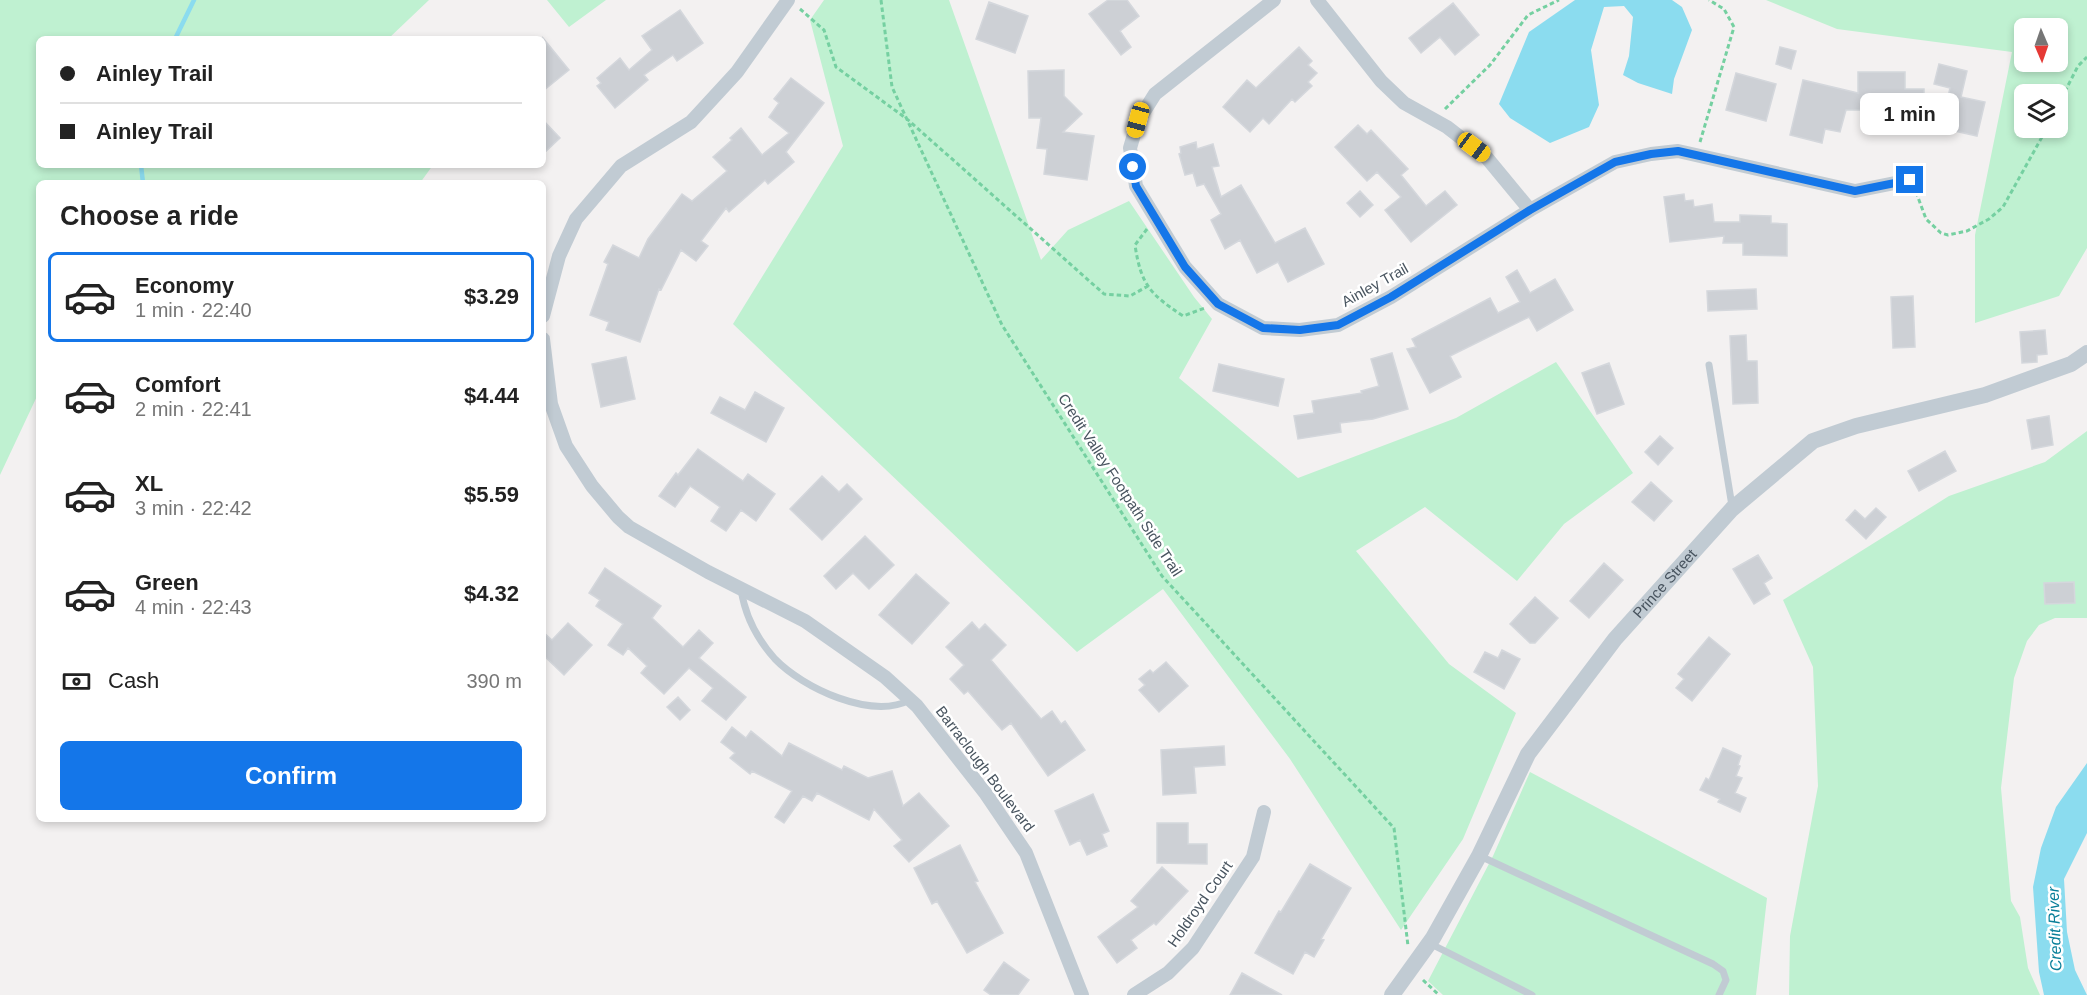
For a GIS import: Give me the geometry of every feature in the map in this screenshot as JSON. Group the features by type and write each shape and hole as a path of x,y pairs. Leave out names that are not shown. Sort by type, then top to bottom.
{"street":[{"name":"Ainley Trail","path":"1274,0 1155,94 1138,120 1130,148 1136,186 1185,267 1216,302 1263,328 1300,330 1338,325 1391,297 1530,210 1615,162 1678,151 1855,191 1910,180"},
{"path":"1317,0 1381,81 1404,103 1447,127 1487,158 1530,210"},
{"path":"546,305 559,256 576,219 621,166 690,122 737,72 793,4"},
{"name":"Prince Street","path":"1392,995 1429,943 1479,856 1528,754 1615,639 1732,509 1814,441 1856,426 1985,395 2072,364 2087,353"},
{"name":"Barraclough Boulevard","path":"546,363 551,404 566,446 592,486 618,517 629,527 708,572 740,586 805,621 885,678 910,700 986,794 1026,853 1082,995"},
{"name":"Holdroyd Court","path":"1134,995 1168,974 1193,948 1253,857 1264,813"}],"lane":[{"path":"1709,365 1732,509"},
{"path":"740,586 746,615 757,635 776,659 793,673 820,691 858,704 884,707 900,705 910,700"},
{"path":"1479,856 1713,964 1722,971 1726,981 1719,995"},
{"path":"1429,943 1532,995"}],"path":[{"name":"Credit Valley Footpath Side Trail","path":"881,0 892,87 1002,325 1162,576 1394,828 1411,968"},
{"path":"1433,120 1490,65 1528,15 1559,0"},
{"path":"1696,155 1734,27 1724,9 1709,0"},
{"path":"793,4 824,30 836,67 907,119 1104,294 1130,296 1148,286"},
{"path":"2068,86 2078,66 2087,57"},
{"path":"1910,180 1926,219 1941,233 1948,236 1967,231 1989,219 2002,207 2041,138"},
{"path":"1155,218 1135,245 1139,270 1156,298 1183,316 1216,302"},
{"path":"1411,968 1439,995"}],"green space":[{"path":"0,0 429,0 391,36 36,36 36,168 431,168 422,180 36,180 36,398 0,475"},
{"path":"547,0 606,0 569,27"},
{"path":"824,0 949,0 1041,260 1068,230 1129,201 1194,297 1212,319 1179,378 1298,478 1456,418 1556,362 1633,473 1564,524 1517,581 1425,507 1356,551 1449,664 1516,713 1463,839 1401,930 1290,759 1163,589 1077,652 733,324 843,146 810,20"},
{"path":"1766,0 2087,0 2087,248 2059,296 1975,323 1975,235 2012,52 1837,29"},
{"path":"2087,431 2087,618 2055,618 2039,625 2027,641 2014,678 2001,788 2011,901 2020,917 2028,968 2040,995 1789,995 1790,936 1818,786 1813,667 1783,600 1949,496 2045,462"},
{"path":"1530,772 1767,898 1756,995 1443,995 1428,981 1493,856"}],"water":[{"path":"1575,0 1672,0 1682,7 1692,30 1674,79 1672,94 1638,83 1623,75 1629,56 1633,17 1624,6 1604,7 1591,50 1599,105 1589,127 1550,143 1510,118 1499,104 1529,32"},
{"name":"Credit River","path":"2087,763 2087,833 2064,879 2067,932 2075,970 2087,995 2044,995 2039,972 2033,887 2041,848 2056,807"}],"building":[{"path":"1108,0 1127,0 1139,16 1120,31 1131,47 1121,55 1089,14"},
{"path":"989,2 1028,16 1015,53 976,39"},
{"path":"1453,3 1479,35 1455,55 1440,37 1421,53 1409,38"},
{"path":"680,10 703,43 677,61 673,55 644,75 648,80 615,108 597,86 601,83 597,78 620,58 629,70 652,50 642,36"},
{"path":"546,42 569,70 546,89"},
{"path":"1299,47 1312,61 1308,65 1317,73 1308,82 1312,86 1295,102 1292,99 1269,124 1263,118 1250,132 1223,107 1247,80 1256,88"},
{"path":"1780,47 1796,51 1791,69 1776,64"},
{"path":"1939,64 1967,71 1961,97 1985,102 1977,136 1941,128 1950,88 1934,84"},
{"path":"1064,70 1064,96 1082,114 1063,132 1094,136 1087,180 1044,174 1047,149 1037,148 1041,118 1029,118 1028,71"},
{"path":"1858,72 1905,72 1905,89 1924,89 1924,110 1846,110 1840,132 1825,129 1822,143 1790,135 1803,80 1858,93"},
{"path":"1736,73 1776,84 1766,121 1726,110"},
{"path":"791,78 824,103 786,152 794,162 768,184 765,180 729,212 726,208 701,241 708,246 696,261 681,250 661,290 659,289 640,342 606,330 609,322 590,315 608,264 604,262 613,245 639,258 648,239 682,194 692,201 727,171 713,157 732,140 730,138 741,128 762,155 789,133 769,117 779,103 774,99"},
{"path":"546,123 560,138 546,151"},
{"path":"1358,125 1367,134 1371,130 1408,169 1401,175 1426,206 1445,191 1457,205 1411,242 1385,210 1401,197 1377,172 1367,181 1335,147"},
{"path":"1196,142 1197,149 1213,144 1219,166 1212,167 1221,197 1241,185 1275,243 1305,228 1324,264 1288,282 1278,262 1257,273 1240,240 1225,249 1211,220 1221,214 1204,184 1197,186 1193,173 1185,175 1179,154 1181,153 1180,147"},
{"path":"1360,191 1373,205 1360,217 1347,203"},
{"path":"1684,194 1685,201 1693,200 1694,207 1712,204 1714,222 1740,222 1740,215 1771,216 1771,223 1787,224 1787,256 1743,255 1743,243 1723,243 1724,236 1670,242 1664,197"},
{"path":"1517,270 1530,293 1555,279 1573,310 1537,331 1529,317 1450,356 1461,377 1430,393 1407,349 1416,347 1412,339 1490,298 1498,313 1520,302 1506,277"},
{"path":"1756,289 1757,309 1708,311 1707,291"},
{"path":"1913,296 1915,347 1893,348 1891,297"},
{"path":"2045,330 2047,354 2037,355 2037,362 2022,363 2020,332"},
{"path":"1746,335 1747,361 1757,361 1758,403 1733,404 1730,336"},
{"path":"1392,353 1408,409 1373,419 1340,423 1341,432 1298,439 1294,416 1314,413 1312,401 1362,393 1361,391 1379,386 1371,359"},
{"path":"626,357 635,399 601,407 592,364"},
{"path":"1609,363 1624,404 1597,414 1582,373"},
{"path":"1219,364 1284,379 1278,406 1213,391"},
{"path":"755,392 784,408 766,442 711,413 720,397 745,410"},
{"path":"2049,416 2053,445 2032,449 2027,420"},
{"path":"1660,436 1673,448 1658,465 1645,452"},
{"path":"698,449 743,481 748,474 775,494 756,521 741,510 726,531 711,521 720,507 690,486 675,507 659,496"},
{"path":"1945,451 1956,471 1919,491 1908,471"},
{"path":"822,476 839,492 847,484 862,499 822,540 790,509"},
{"path":"1651,482 1672,501 1654,521 1632,502"},
{"path":"1876,508 1886,517 1866,539 1846,520 1855,510 1865,519"},
{"path":"865,536 894,565 869,589 853,573 836,589 824,576"},
{"path":"1758,555 1772,578 1764,583 1770,594 1754,604 1733,569"},
{"path":"1604,563 1623,580 1589,618 1570,601"},
{"path":"605,568 661,606 652,618 683,647 699,630 713,643 699,658 746,697 726,720 702,701 713,688 689,668 664,694 641,673 647,666 628,648 623,655 608,645 623,624 596,606 600,600 589,593"},
{"path":"916,574 949,603 912,644 879,615"},
{"path":"2074,582 2075,603 2045,604 2044,583"},
{"path":"1535,597 1558,618 1535,643 1530,643 1510,624"},
{"path":"972,622 979,630 985,624 1006,645 991,660 1041,719 1052,711 1061,724 1065,721 1085,750 1048,776 1011,723 1002,730 968,691 964,694 950,679 964,665 946,647"},
{"path":"568,623 592,645 564,675 546,658 546,635 552,640"},
{"path":"1709,637 1730,654 1692,701 1676,688 1684,679 1678,674"},
{"path":"1502,650 1520,659 1504,689 1474,672 1485,652 1498,658"},
{"path":"1166,662 1188,686 1159,712 1139,690 1145,685 1139,679 1150,670 1153,673"},
{"path":"678,697 690,710 680,720 667,707"},
{"path":"732,727 746,738 751,731 782,756 789,743 842,770 844,766 868,778 892,771 903,806 919,793 949,826 909,862 894,846 902,840 874,809 869,820 817,793 812,801 803,796 784,823 775,817 792,791 752,771 750,774 730,758 735,753 721,742"},
{"path":"1224,746 1225,765 1194,767 1196,793 1163,795 1161,750"},
{"path":"1723,748 1741,756 1736,776 1742,778 1735,793 1746,798 1740,812 1718,802 1720,799 1700,790 1706,778 1709,780"},
{"path":"1093,794 1109,831 1102,834 1107,846 1087,855 1080,840 1070,845 1055,811"},
{"path":"1157,823 1188,823 1188,844 1207,844 1207,864 1157,863"},
{"path":"960,845 978,881 975,882 1003,933 967,953 937,901 932,904 914,868"},
{"path":"1310,864 1351,888 1321,939 1324,940 1314,957 1305,952 1293,974 1255,953"},
{"path":"1162,867 1188,891 1156,925 1154,923 1131,940 1137,948 1117,963 1098,937 1138,907 1131,901"},
{"path":"1004,962 1029,980 1018,995 991,995 984,990"},
{"path":"1242,973 1282,995 1230,995"}],"waterway":[{"path":"176,36 194,0"},
{"path":"141,168 143,180"}],"route":[{"path":"1133,167 1136,186 1185,267 1218,304 1263,328 1300,330 1338,325 1391,297 1573,184 1615,162 1678,151 1855,191 1910,180"}]}
